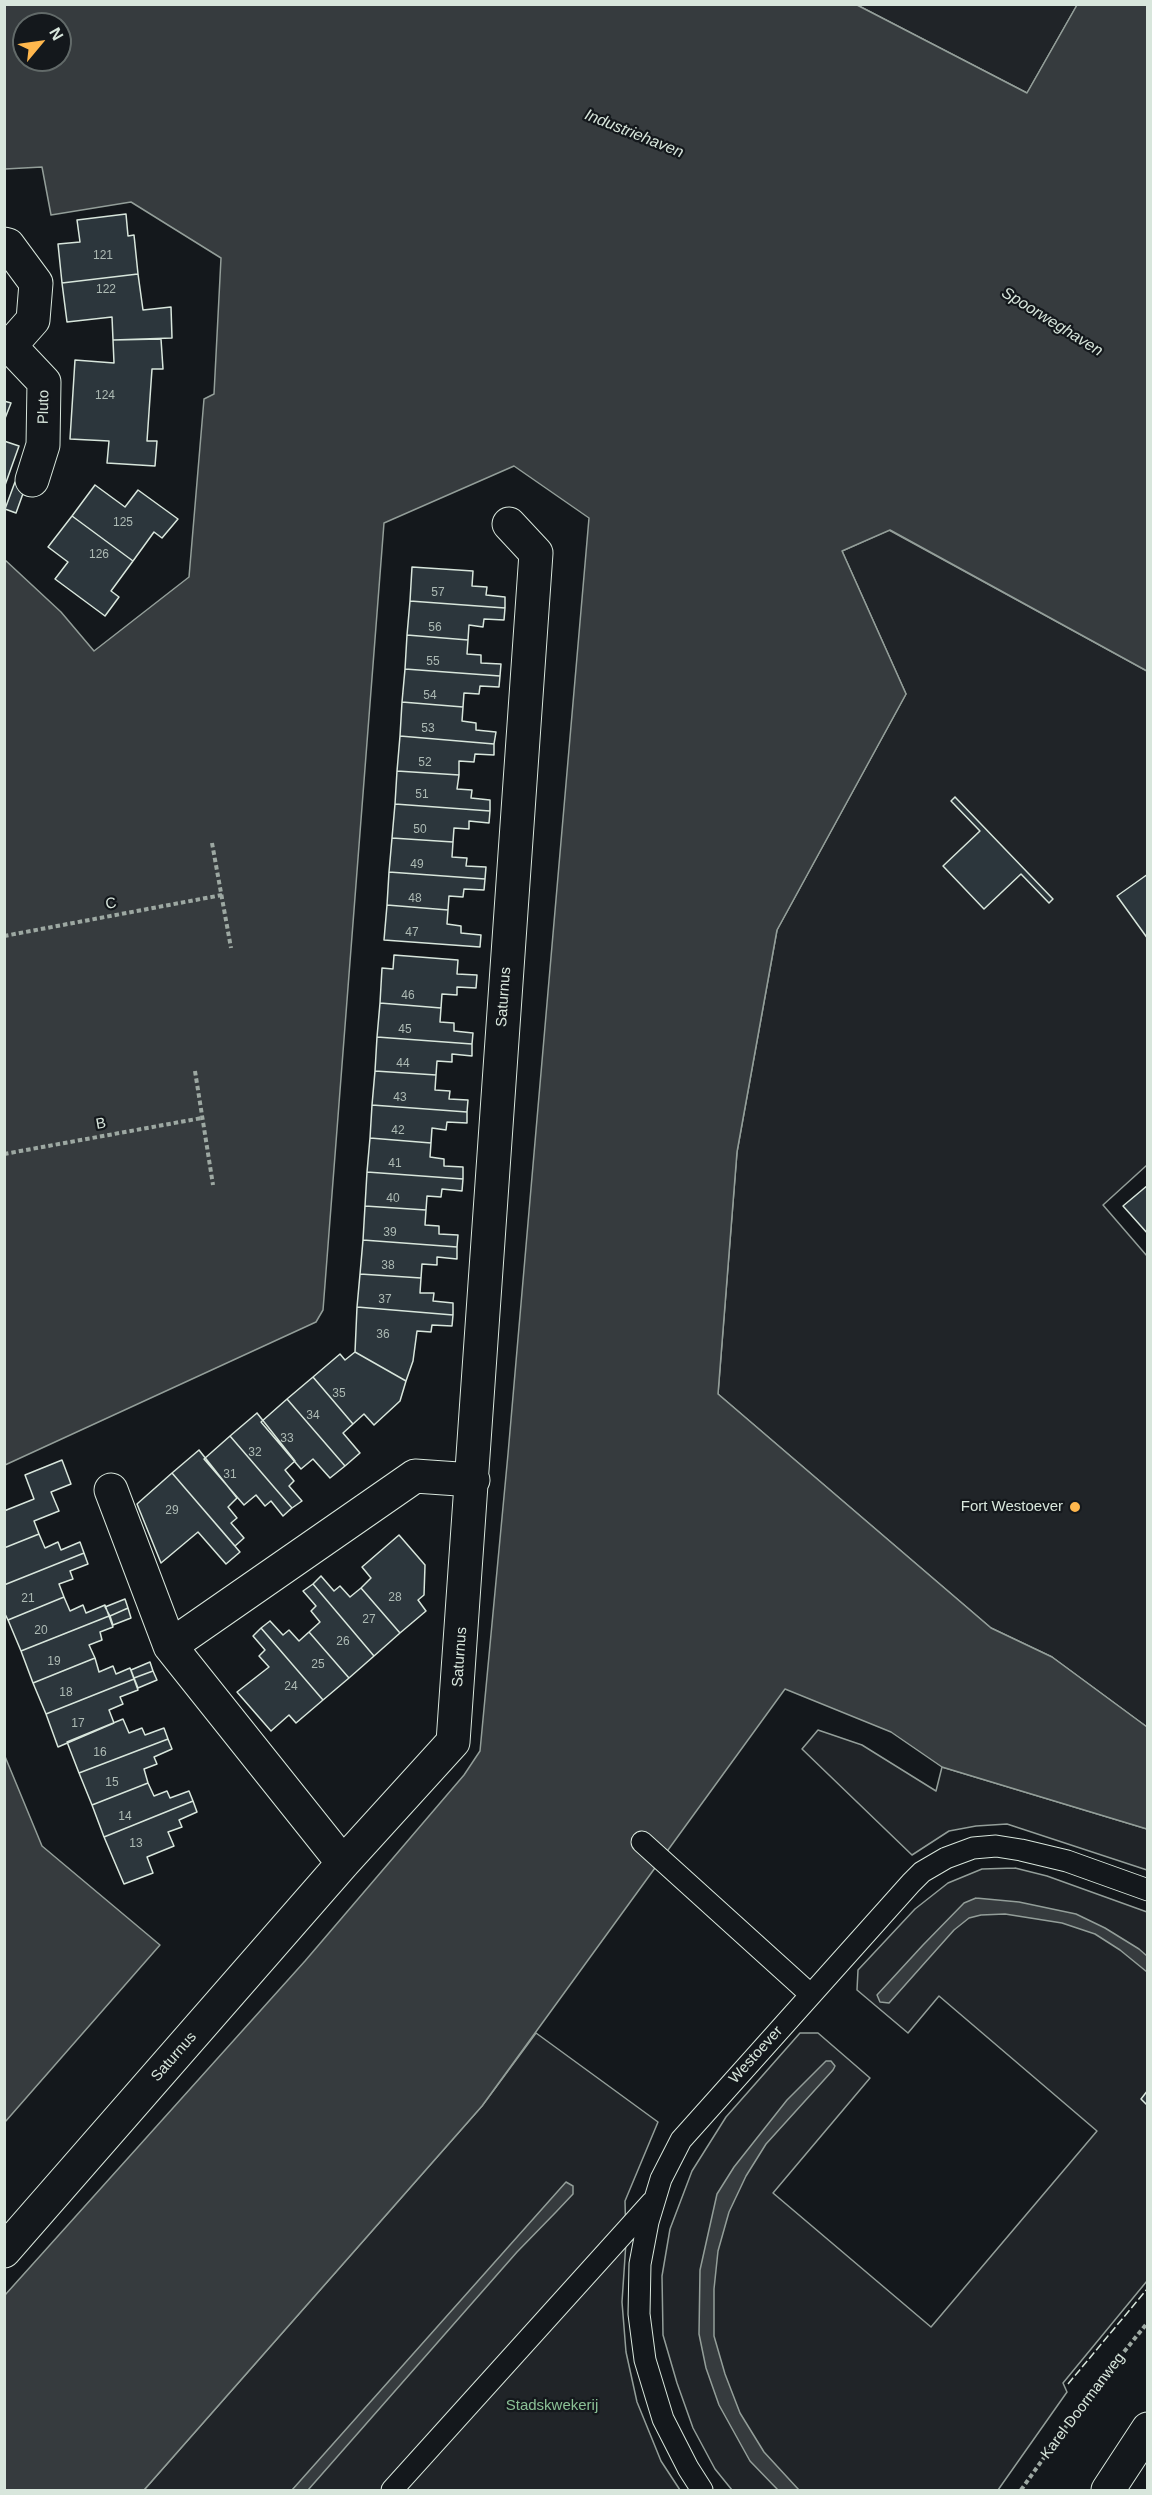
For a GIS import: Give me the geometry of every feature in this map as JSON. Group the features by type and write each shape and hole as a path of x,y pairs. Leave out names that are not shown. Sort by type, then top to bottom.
{"street":[{"name":"Pluto","path":"4,244 8,245 36,283 33,320 7,346 44,382 44,445 32,480"},
{"name":"Saturnus","path":"4,2251 343,1863 453,1742 536,553 509,524"},
{"path":"170,1646 415,1476 472,1480"},
{"path":"111,1490 170,1646 343,1863"},
{"path":"1108,2490 1148,2429"}],"lane":[{"path":"642,1842 810,1994"},
{"name":"Westoever","path":"702,2490 663,2419 645,2360 639,2314 640,2264 654,2199 661,2179 681,2140 922,1872 946,1858 973,1848 996,1846 1067,1861 1148,1890"},
{"path":"392,2490 654,2199"}],"path":[{"path":"212,843 231,948"},
{"name":"C","path":"4,936 222,895"},
{"path":"195,1071 213,1185"},
{"name":"B","path":"4,1154 202,1118"},
{"name":"Karel Doormanweg","path":"1021,2490 1082,2404 1148,2322"}],"green space":[{"path":"857,5 1077,5 1027,93"},
{"path":"889,530 1147,671 1147,1165 1103,1205 1147,1256 1147,1727 1052,1657 991,1628 718,1394 737,1152 777,930 906,694 842,551"},
{"path":"818,1730 862,1745 936,1791 942,1767 1147,1829 1147,1870 1007,1824 949,1831 912,1855 802,1749"},
{"path":"1015,1868 1047,1876 1147,1912 1147,2281 1063,2383 1067,2392 998,2490 732,2490 715,2469 693,2428 677,2383 663,2335 662,2276 670,2229 692,2171 726,2117 800,2033 818,2033 870,2078 773,2193 931,2327 1097,2131 939,1996 908,2033 857,1990 858,1970 915,1909 948,1883 982,1869"},
{"name":"Stadskwekerij","path":"536,2033 658,2122 625,2201 626,2242 622,2302 626,2352 637,2402 661,2461 680,2490 144,2490 482,2106"}],"water":[{"path":"5,5 857,5 1027,93 1077,5 1147,5 1147,671 890,530 842,551 906,694 777,930 737,1152 718,1394 991,1628 1052,1657 1147,1727 1147,1829 942,1767 891,1732 785,1689 482,2106 144,2490 5,2490 5,2295 305,1961 464,1775 480,1751 589,518 514,466 384,523 323,1310 316,1322 5,1465 4,559 61,612 94,651 189,577 204,399 214,394 221,258 131,202 51,215 42,167 5,169"},
{"path":"4,1754 42,1846 160,1945 5,2122"},
{"path":"976,1898 1019,1902 1076,1914 1105,1928 1139,1949 1147,1956 1147,1972 1120,1950 1095,1934 1062,1923 1005,1914 981,1915 969,1918 954,1930 889,2003 880,2002 877,1995 923,1945 964,1903"},
{"path":"826,2061 831,2061 835,2066 833,2070 766,2144 746,2176 729,2212 718,2251 714,2289 714,2336 740,2413 764,2452 799,2490 778,2490 750,2461 719,2405 706,2368 699,2334 700,2270 717,2194 734,2167 787,2100"},
{"path":"566,2182 573,2186 573,2194 517,2252 308,2490 292,2490"}],"building":[{"path":"126,214 128,236 134,235 138,274 62,283 58,244 80,242 77,220"},
{"path":"138,274 143,310 171,307 172,338 113,340 112,317 67,322 62,283"},
{"path":"161,339 163,369 152,369 147,441 157,441 155,466 107,463 109,441 70,439 75,360 114,363 113,340"},
{"path":"4,401 11,403 4,421"},
{"path":"4,441 19,446 4,488"},
{"path":"15,482 25,488 16,513 5,509"},
{"path":"95,485 125,507 138,490 178,519 162,538 154,532 133,561 72,516"},
{"path":"72,516 133,561 111,591 119,597 105,616 55,579 68,562 48,547"},
{"path":"412,567 473,571 472,586 487,587 486,595 505,597 505,608 410,601"},
{"path":"410,601 505,608 504,620 484,619 483,627 469,625 468,640 407,635"},
{"path":"407,635 468,640 467,654 481,655 481,663 501,664 500,676 405,669"},
{"path":"405,669 500,676 499,687 480,686 479,694 464,693 463,707 402,702"},
{"path":"402,702 463,707 462,721 476,723 476,730 496,732 494,744 400,736"},
{"path":"400,736 494,744 494,755 475,754 474,762 459,761 459,775 397,771"},
{"path":"397,771 459,775 457,789 472,790 471,798 490,800 490,811 395,804"},
{"path":"955,797 1053,899 1049,903 1021,874 984,909 943,866 980,831 951,801"},
{"path":"395,804 490,811 489,823 469,821 469,829 454,828 453,842 392,838"},
{"path":"392,838 453,842 452,857 467,858 466,866 486,867 485,879 389,872"},
{"path":"389,872 485,879 484,890 464,889 463,897 449,896 448,910 387,905"},
{"path":"1148,874 1148,939 1117,896"},
{"path":"387,905 448,910 447,924 461,926 461,933 481,935 480,947 384,940"},
{"path":"394,955 458,960 457,974 477,975 476,988 457,987 457,995 442,994 441,1008 380,1003 382,968 393,969"},
{"path":"380,1003 441,1008 440,1022 454,1023 454,1031 473,1033 472,1044 377,1037"},
{"path":"377,1037 472,1044 472,1056 452,1054 452,1062 437,1061 436,1075 375,1071"},
{"path":"375,1071 436,1075 435,1090 450,1091 449,1099 468,1100 467,1112 372,1105"},
{"path":"372,1105 467,1112 467,1123 447,1122 446,1130 432,1128 431,1143 370,1138"},
{"path":"370,1138 431,1143 430,1157 444,1159 444,1166 463,1167 463,1179 367,1172"},
{"path":"367,1172 463,1179 462,1191 442,1189 441,1197 427,1196 426,1210 365,1206"},
{"path":"1148,1185 1148,1234 1123,1206"},
{"path":"365,1206 426,1210 425,1225 439,1226 439,1234 458,1235 457,1247 363,1240"},
{"path":"363,1240 457,1247 457,1259 437,1257 437,1265 422,1264 421,1278 360,1274"},
{"path":"360,1274 421,1278 420,1293 434,1293 433,1301 453,1303 453,1315 357,1307"},
{"path":"357,1307 453,1315 452,1326 432,1325 431,1332 417,1331 413,1361 406,1381 355,1352"},
{"path":"355,1352 406,1381 400,1401 374,1425 364,1414 353,1424 313,1377 340,1354 345,1360"},
{"path":"313,1377 353,1424 343,1433 360,1453 345,1466 287,1399"},
{"path":"287,1399 345,1466 330,1478 313,1459 301,1469 261,1422"},
{"path":"257,1413 295,1461 285,1470 294,1481 289,1486 302,1501 292,1508 230,1436"},
{"path":"230,1436 292,1508 283,1516 271,1501 265,1506 256,1495 244,1505 204,1459"},
{"path":"199,1450 237,1498 228,1507 237,1518 231,1523 244,1538 235,1546 172,1473"},
{"path":"62,1460 71,1484 51,1492 59,1511 34,1521 39,1534 4,1548 4,1511 34,1499 25,1475"},
{"path":"172,1473 240,1552 226,1564 198,1532 161,1563 137,1504"},
{"path":"39,1534 45,1548 58,1542 61,1550 80,1542 84,1553 4,1585 4,1548"},
{"path":"399,1535 425,1565 424,1595 418,1600 426,1611 400,1633 361,1588 371,1578 362,1567"},
{"path":"84,1553 88,1564 70,1571 73,1579 59,1584 64,1597 8,1620 4,1612 4,1585"},
{"path":"321,1576 334,1591 340,1586 350,1597 361,1588 400,1633 374,1656 313,1584"},
{"path":"313,1584 374,1656 349,1678 309,1632 320,1622 311,1611 316,1606 303,1591"},
{"path":"64,1597 70,1611 83,1605 86,1613 105,1605 109,1616 21,1651 8,1620"},
{"path":"125,1599 128,1608 110,1616 105,1607"},
{"path":"128,1608 131,1618 113,1625 110,1616"},
{"path":"109,1616 113,1627 100,1632 102,1640 89,1645 95,1658 33,1683 21,1651"},
{"path":"270,1621 283,1635 289,1630 299,1641 309,1632 349,1678 323,1700 261,1628"},
{"path":"261,1628 323,1700 296,1723 289,1715 271,1731 237,1692 269,1667 259,1656 265,1650 253,1636"},
{"path":"95,1658 99,1672 113,1666 116,1674 130,1668 134,1679 46,1714 33,1683"},
{"path":"150,1662 153,1671 134,1678 131,1670"},
{"path":"153,1671 157,1680 138,1688 134,1678"},
{"path":"134,1679 138,1690 120,1697 123,1704 109,1710 114,1723 58,1747 46,1714"},
{"path":"123,1719 129,1733 142,1728 145,1735 164,1728 168,1739 79,1773 67,1742"},
{"path":"168,1739 172,1749 154,1757 157,1764 144,1769 148,1783 92,1805 79,1773"},
{"path":"148,1783 154,1796 167,1791 170,1798 189,1791 193,1801 104,1837 92,1805"},
{"path":"193,1801 197,1812 179,1820 182,1827 168,1832 174,1846 147,1857 153,1873 124,1884 104,1837"},
{"path":"1148,2090 1148,2106 1141,2099"}],"fence":[{"path":"1068,2384 1148,2288"}],"place":[{"name":"Fort Westoever","path":"1075,1507"}],"water label":[{"name":"Industriehaven","path":"634,134"},
{"name":"Spoorweghaven","path":"1052,322"}]}
